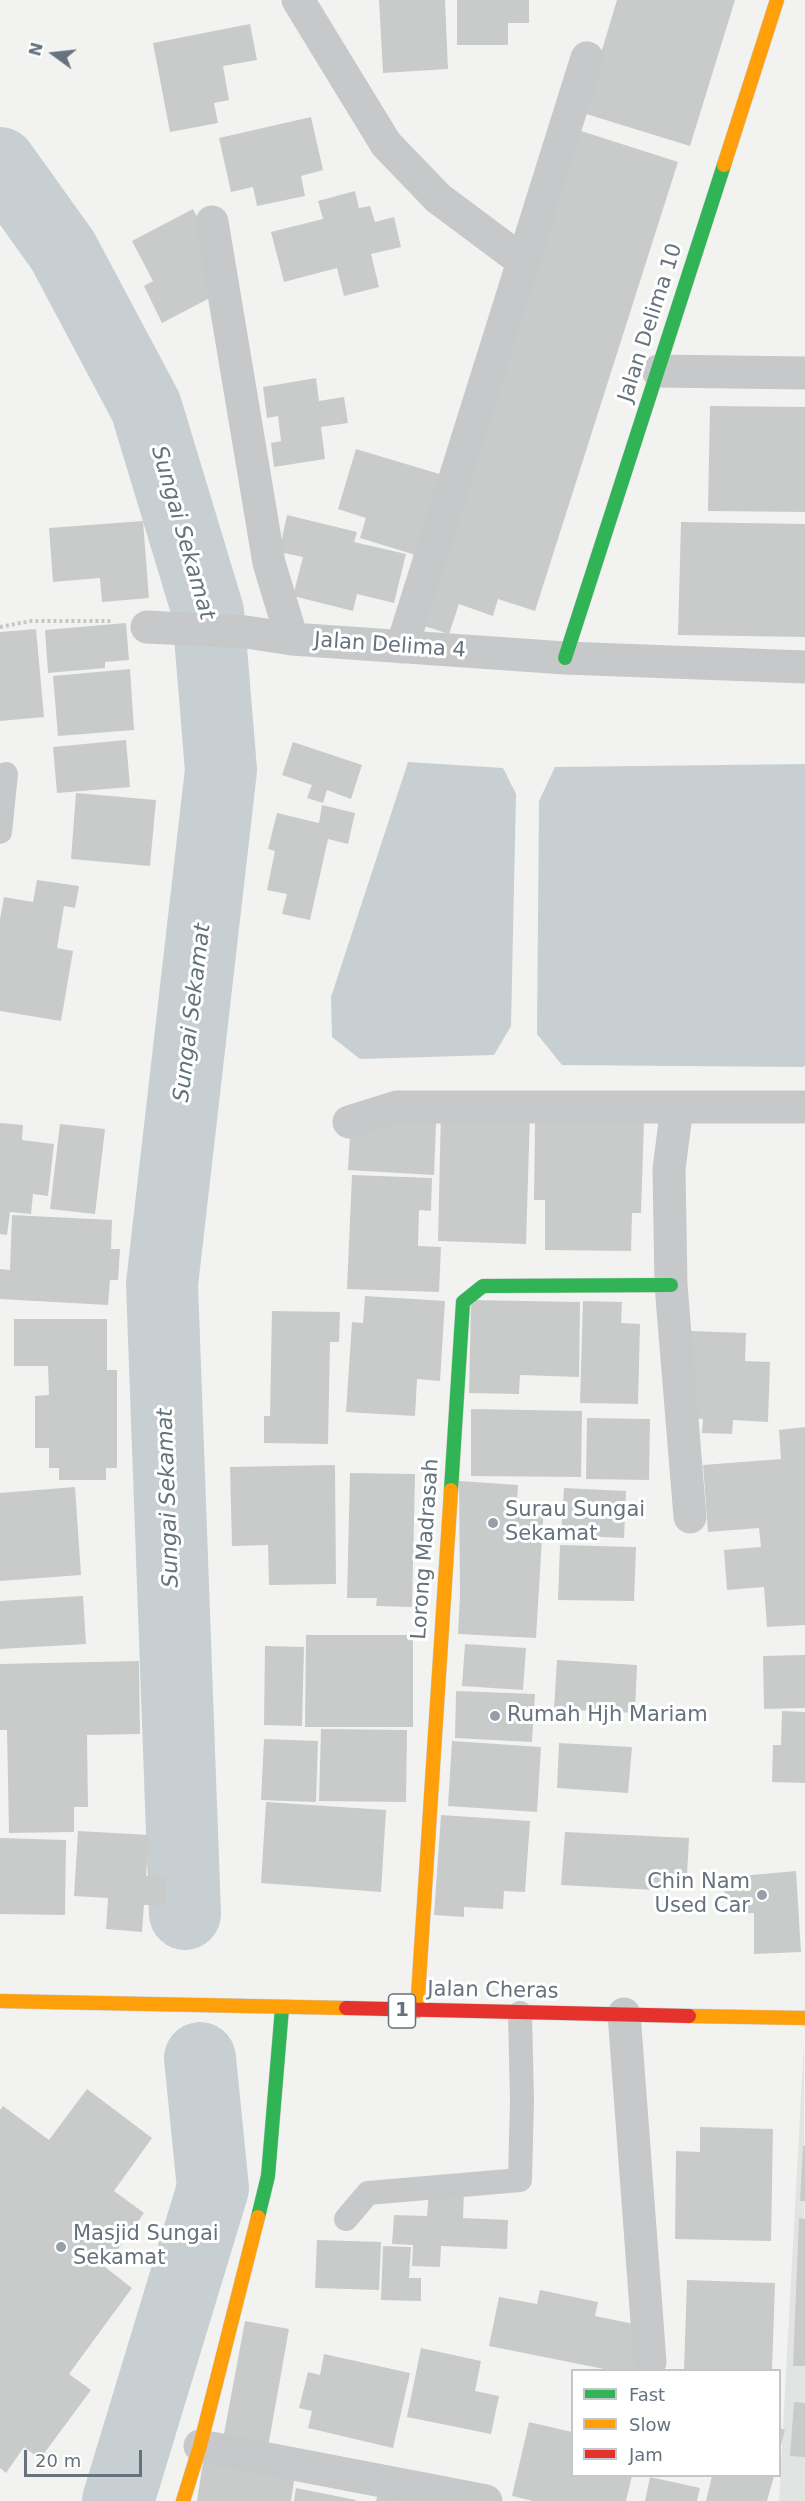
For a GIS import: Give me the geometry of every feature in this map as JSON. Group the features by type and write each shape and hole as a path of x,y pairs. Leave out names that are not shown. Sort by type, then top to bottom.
{"street":[{"path":"298,0 386,144 438,198 521,260"},
{"name":"Jalan Delima 10","path":"565,658 777,0"},
{"path":"402,647 521,260 587,58"},
{"name":"Jalan Delima 4","path":"212,222 269,563 292,639 565,658 805,667"},
{"path":"658,371 805,373"},
{"path":"147,627 246,632 292,639"},
{"path":"349,1122 397,1107 805,1107"},
{"path":"677,1107 669,1169 670,1285 690,1517"},
{"name":"Lorong Madrasah","path":"417,2011 463,1302 483,1286 670,1285"},
{"name":"Jalan Cheras","path":"0,2001 805,2018"},
{"path":"183,2501 200,2446 268,2176 282,2008"},
{"path":"624,2014 650,2362"},
{"path":"200,2446 486,2501"}],"lane":[{"path":"0,832 6,774"},
{"path":"346,2219 368,2193 520,2180 522,2101 520,2013"}],"path":[{"path":"0,627 31,621 122,621 147,627"}],"shaded area":[{"path":"408,762 503,768 516,794 511,1026 494,1055 360,1059 332,1037 331,997"},
{"path":"805,764 805,1065 803,1067 562,1065 537,1034 539,801 555,767"},
{"path":"804,2041 805,2501 779,2501"}],"building":[{"path":"379,0 445,0 448,69 383,73"},
{"path":"457,0 529,0 529,23 508,23 508,45 457,45"},
{"path":"617,0 735,0 690,146 583,113"},
{"path":"250,24 257,60 223,66 229,100 214,103 218,123 170,132 153,43"},
{"path":"311,117 323,170 301,176 305,196 257,206 253,187 231,192 219,138"},
{"path":"578,130 678,162 535,611 498,599 493,616 459,604 449,634 421,625"},
{"path":"355,191 359,208 370,206 375,222 394,217 401,247 371,254 379,287 344,296 337,268 284,282 271,232 323,219 318,201"},
{"path":"193,209 221,264 225,290 162,323 144,286 153,281 132,241"},
{"path":"316,378 319,401 344,397 348,423 321,427 325,459 274,467 271,443 281,441 278,416 267,418 263,387"},
{"path":"710,406 805,407 805,512 708,511"},
{"path":"356,449 446,476 422,557 360,538 366,518 338,509"},
{"path":"287,515 357,532 354,542 406,554 394,603 357,594 353,611 293,596 303,557 279,552"},
{"path":"143,521 149,598 102,602 100,578 53,582 49,528"},
{"path":"681,522 805,524 805,637 678,635"},
{"path":"126,623 129,660 105,662 105,668 48,673 45,630"},
{"path":"36,629 44,717 0,721 0,632"},
{"path":"130,669 134,730 58,736 53,676"},
{"path":"126,740 130,787 57,793 53,747"},
{"path":"293,742 362,765 351,799 327,790 323,803 307,798 312,785 282,775"},
{"path":"76,793 156,800 150,866 71,859"},
{"path":"322,805 355,813 348,844 328,839 310,920 282,914 287,894 267,890 275,851 268,849 277,813 319,823"},
{"path":"37,880 79,886 75,908 64,906 57,948 73,951 61,1021 0,1011 0,919 4,897 33,902"},
{"path":"441,1110 530,1113 526,1244 438,1241"},
{"path":"351,1118 436,1123 434,1175 348,1170"},
{"path":"535,1120 644,1121 641,1213 632,1213 631,1251 545,1250 545,1200 534,1200"},
{"path":"0,1123 23,1125 22,1140 54,1144 48,1196 33,1194 31,1214 10,1212 7,1235 0,1234"},
{"path":"60,1124 105,1129 95,1214 50,1209"},
{"path":"352,1175 432,1178 431,1211 419,1210 418,1246 441,1247 439,1292 347,1289"},
{"path":"12,1215 112,1220 111,1249 120,1249 118,1280 110,1280 108,1305 0,1299 0,1269 10,1270"},
{"path":"365,1296 445,1301 440,1381 417,1379 415,1416 346,1412 352,1322 363,1323"},
{"path":"471,1300 580,1302 579,1377 520,1375 519,1394 469,1393"},
{"path":"583,1301 622,1302 621,1323 640,1324 638,1404 580,1403"},
{"path":"272,1311 340,1312 339,1342 330,1342 328,1444 264,1443 264,1416 270,1416"},
{"path":"14,1319 107,1319 107,1370 117,1370 117,1468 106,1468 106,1480 59,1480 59,1468 49,1468 49,1448 35,1448 35,1396 49,1395 48,1366 14,1366"},
{"path":"691,1331 746,1333 745,1361 770,1362 768,1422 733,1420 732,1434 702,1433 703,1419 688,1418"},
{"path":"471,1409 582,1411 581,1477 471,1476"},
{"path":"587,1418 650,1419 649,1480 586,1479"},
{"path":"805,1427 805,1625 767,1627 764,1587 727,1590 724,1550 761,1547 759,1528 708,1532 703,1465 781,1459 779,1430"},
{"path":"335,1465 336,1584 269,1585 268,1545 232,1546 230,1467"},
{"path":"350,1473 415,1474 412,1607 376,1606 377,1598 347,1598"},
{"path":"459,1481 518,1485 517,1503 544,1505 536,1638 458,1634"},
{"path":"75,1487 81,1575 0,1581 0,1493"},
{"path":"564,1488 626,1491 624,1538 561,1535"},
{"path":"560,1545 636,1547 634,1601 558,1600"},
{"path":"83,1596 86,1644 0,1649 0,1601"},
{"path":"306,1635 413,1635 413,1727 305,1727"},
{"path":"465,1644 526,1648 523,1690 462,1686"},
{"path":"265,1646 304,1647 302,1726 264,1725"},
{"path":"805,1655 805,1708 764,1709 763,1656"},
{"path":"557,1660 637,1665 635,1713 554,1709"},
{"path":"139,1661 140,1734 87,1735 88,1807 74,1807 74,1832 9,1833 7,1730 0,1730 0,1664"},
{"name":"Rumah Hjh Mariam","path":"456,1691 535,1694 532,1742 455,1738"},
{"path":"782,1711 805,1712 805,1783 772,1782 773,1745 781,1745"},
{"path":"321,1729 407,1730 406,1802 319,1801"},
{"path":"264,1739 318,1741 316,1802 261,1800"},
{"path":"452,1741 541,1747 537,1812 448,1806"},
{"path":"559,1743 632,1747 628,1793 557,1788"},
{"path":"266,1802 386,1810 381,1892 261,1883"},
{"path":"441,1815 530,1821 525,1892 504,1891 503,1909 464,1907 464,1917 434,1915"},
{"path":"78,1831 149,1835 146,1876 167,1877 165,1906 144,1905 142,1932 106,1929 108,1898 74,1896"},
{"path":"565,1832 689,1838 687,1875 674,1874 673,1891 561,1885"},
{"path":"0,1838 66,1840 65,1915 0,1914"},
{"name":"Chin Nam Used Car","path":"796,1871 801,1952 754,1954 754,1913 735,1914 718,1878"},
{"path":"87,2089 152,2138 114,2191 144,2213 105,2267 132,2288 69,2374 91,2390 40,2459 24,2447 6,2473 0,2468 0,2110 3,2106 49,2140"},
{"path":"700,2127 773,2129 771,2241 675,2239 676,2151 700,2152"},
{"path":"803,2146 805,2146 805,2201 800,2201"},
{"path":"429,2190 464,2191 463,2218 508,2220 507,2249 441,2246 440,2267 412,2266 413,2245 392,2244 394,2215 427,2216"},
{"path":"799,2218 805,2219 805,2366 793,2366"},
{"path":"317,2240 381,2242 379,2290 315,2288"},
{"path":"383,2246 411,2247 409,2278 421,2278 421,2301 381,2300"},
{"path":"687,2280 775,2283 772,2369 684,2369"},
{"path":"540,2290 598,2302 595,2316 644,2326 635,2369 604,2369 489,2346 499,2297 537,2304"},
{"path":"245,2321 289,2329 268,2447 223,2439"},
{"path":"421,2348 481,2361 475,2391 499,2396 491,2434 407,2417"},
{"path":"324,2354 410,2373 393,2448 308,2428 312,2411 299,2408 308,2372 320,2375"},
{"path":"794,2402 805,2403 805,2457 790,2456"},
{"path":"529,2422 571,2432 571,2477 632,2477 626,2501 533,2501 512,2496"},
{"path":"781,2428 785,2430 781,2445"},
{"path":"203,2462 296,2468 291,2501 197,2501"},
{"path":"650,2477 700,2488 697,2501 645,2501"},
{"path":"712,2477 774,2477 767,2501 706,2501"},
{"path":"296,2488 356,2500 356,2501 294,2501"},
{"path":"378,2494 400,2501 376,2501"}],"waterway":[{"name":"Sungai Sekamat","path":"0,163 63,251 146,407 208,612 221,770 162,1284 185,1914"},
{"name":"Sungai Sekamat","path":"118,2501 213,2188 200,2058"}],"traffic: fast":[{"path":"565,658 724,165"},
{"path":"451,1490 463,1302 483,1286 671,1285"},
{"path":"258,2217 268,2176 282,2008"}],"traffic: slow":[{"path":"724,165 777,0"},
{"path":"417,2011 451,1490"},
{"path":"0,2001 346,2008"},
{"path":"689,2016 805,2018"},
{"path":"183,2501 200,2446 258,2217"}],"traffic: jam":[{"path":"346,2008 689,2016"}],"place":[{"name":"Surau Sungai Sekamat","path":"493,1523"},
{"name":"Rumah Hjh Mariam","path":"495,1716"},
{"name":"Chin Nam Used Car","path":"762,1895"},
{"name":"Masjid Sungai Sekamat","path":"61,2247"}]}
